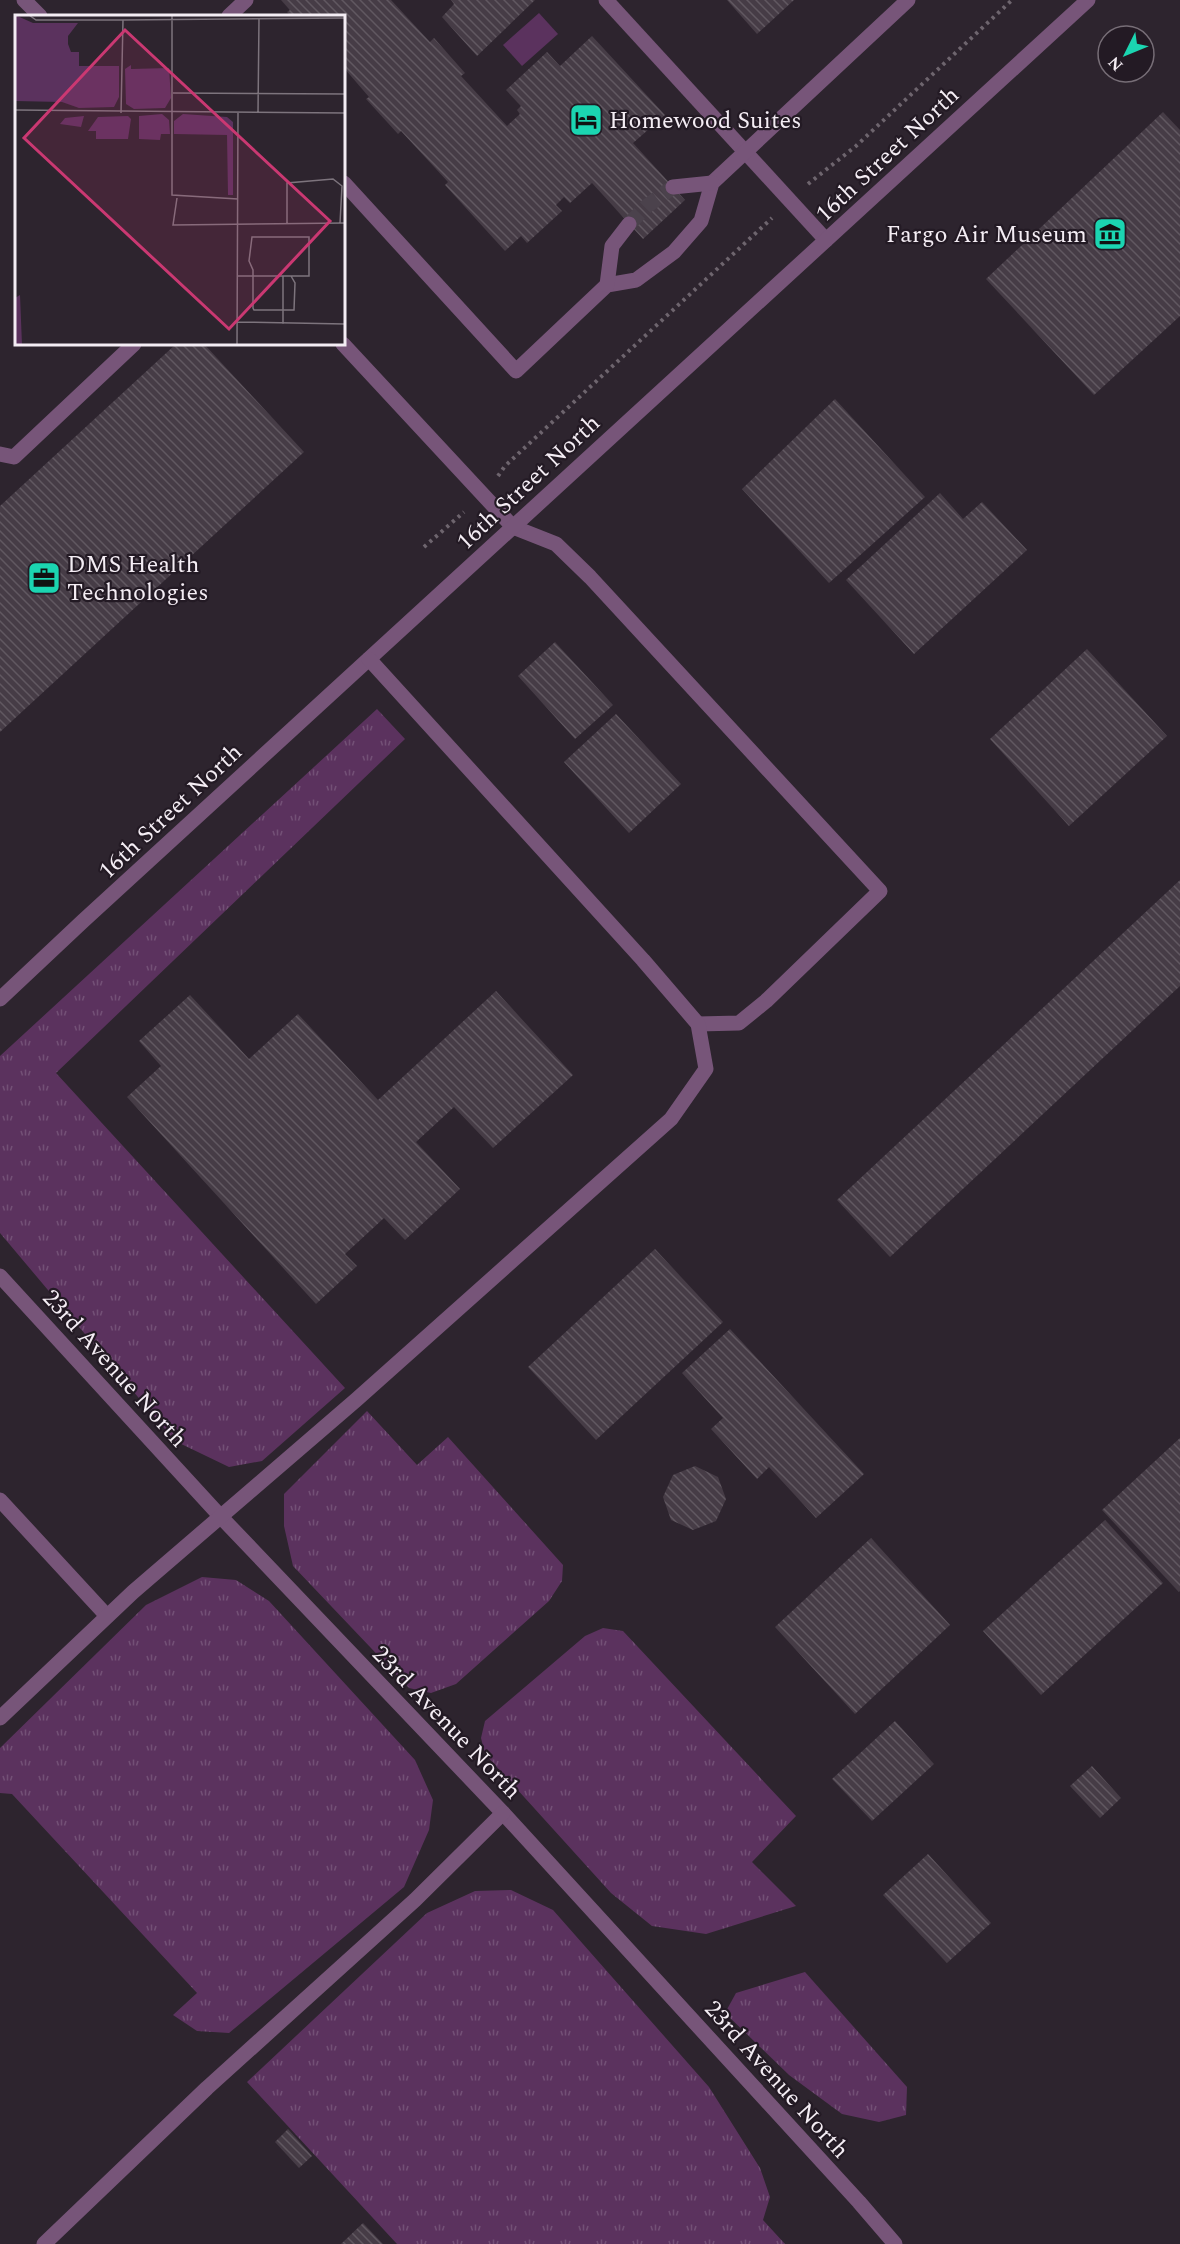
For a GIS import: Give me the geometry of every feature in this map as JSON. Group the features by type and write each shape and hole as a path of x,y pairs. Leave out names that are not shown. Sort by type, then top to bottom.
{"street":[{"path":"24,0 39,15"},
{"path":"229,15 246,0"},
{"path":"606,0 826,240"},
{"path":"345,184 516,371 607,285 636,280 674,252 701,221 712,183 908,0"},
{"name":"16th Street North","path":"0,999 1088,0"},
{"path":"673,187 712,183"},
{"path":"607,285 612,246 629,224"},
{"path":"0,454 14,457 134,345"},
{"path":"344,345 513,527 556,544 590,577 880,891 766,1002 739,1023 698,1024"},
{"path":"0,1718 133,1592 671,1119 706,1069 698,1024 635,951 369,659"},
{"name":"23rd Avenue North","path":"0,1276 221,1517 503,1813 895,2244"},
{"path":"0,1500 107,1616"},
{"path":"44,2244 207,2088 415,1900 503,1813"}],"path":[{"path":"424,547 483,494 505,466 790,201 856,146 1012,0"}],"green space":[{"path":"539,13 558,34 522,66 503,45"},
{"path":"377,709 405,739 56,1073 345,1388 262,1461 229,1467 175,1441 0,1233 0,1056"},
{"path":"367,1411 417,1465 448,1437 563,1565 562,1581 549,1601 456,1684 431,1693 409,1688 293,1566 284,1526 284,1494"},
{"path":"202,1577 236,1580 269,1601 415,1760 433,1800 429,1830 404,1887 229,2033 197,2031 173,2015 197,1993 12,1794 0,1793 0,1748 146,1605"},
{"path":"603,1628 623,1631 796,1816 752,1862 796,1906 706,1934 652,1926 611,1893 485,1754 481,1738 485,1721 585,1636"},
{"path":"511,1890 553,1910 709,2087 760,2168 770,2197 763,2220 785,2244 397,2244 247,2082 427,1913 475,1891"},
{"path":"805,1972 907,2087 906,2115 879,2122 842,2114 789,2075 725,2013 736,1993"}],"building":[{"name":"Homewood Suites","path":"281,0 391,0 430,42 434,38 465,73 461,76 507,126 520,114 517,110 521,106 506,90 547,52 560,66 592,36 665,115 633,143 685,200 643,239 592,183 570,203 564,197 556,205 562,211 527,243 521,236 505,251 445,185 448,182 401,131 398,134 366,99 369,97 345,69 345,15 290,15 287,12 290,10"},
{"path":"451,0 535,0 477,56 442,17 454,4"},
{"path":"727,0 794,0 757,34"},
{"path":"1163,112 1180,130 1180,316 1094,395 986,279"},
{"path":"175,345 205,345 304,452 0,732 0,506"},
{"path":"835,399 925,497 829,583 742,489"},
{"path":"940,493 963,519 982,502 1027,550 914,654 846,580"},
{"path":"555,642 613,705 575,739 518,676"},
{"path":"1087,649 1167,736 1069,826 990,739"},
{"path":"616,714 681,784 629,833 564,762"},
{"path":"1180,880 1180,986 890,1257 837,1200"},
{"path":"496,991 573,1075 493,1148 454,1107 416,1142 460,1189 405,1240 384,1218 345,1254 357,1266 316,1304 127,1097 161,1066 139,1041 190,995 249,1059 298,1014 378,1100"},
{"path":"655,1249 723,1322 596,1440 528,1367"},
{"path":"730,1329 864,1474 816,1518 769,1467 757,1479 711,1429 723,1418 682,1373"},
{"path":"1180,1438 1180,1591 1179,1592 1102,1510"},
{"path":"695,1466 718,1477 726,1499 716,1521 693,1530 671,1520 663,1497 673,1475"},
{"path":"1105,1520 1163,1583 1041,1695 983,1631"},
{"path":"871,1538 950,1625 855,1714 775,1627"},
{"path":"895,1721 934,1764 872,1821 832,1779"},
{"path":"1092,1766 1121,1798 1100,1818 1070,1786"},
{"path":"928,1854 991,1923 947,1963 883,1895"},
{"path":"288,2129 312,2156 299,2168 275,2142"},
{"path":"363,2223 383,2244 341,2244"}],"tunnel":[{"path":"629,224 647,206 673,187"}],"place":[{"name":"Homewood Suites","path":"586,120"},
{"name":"Fargo Air Museum","path":"1110,234"},
{"name":"DMS Health Technologies","path":"44,578"}]}
